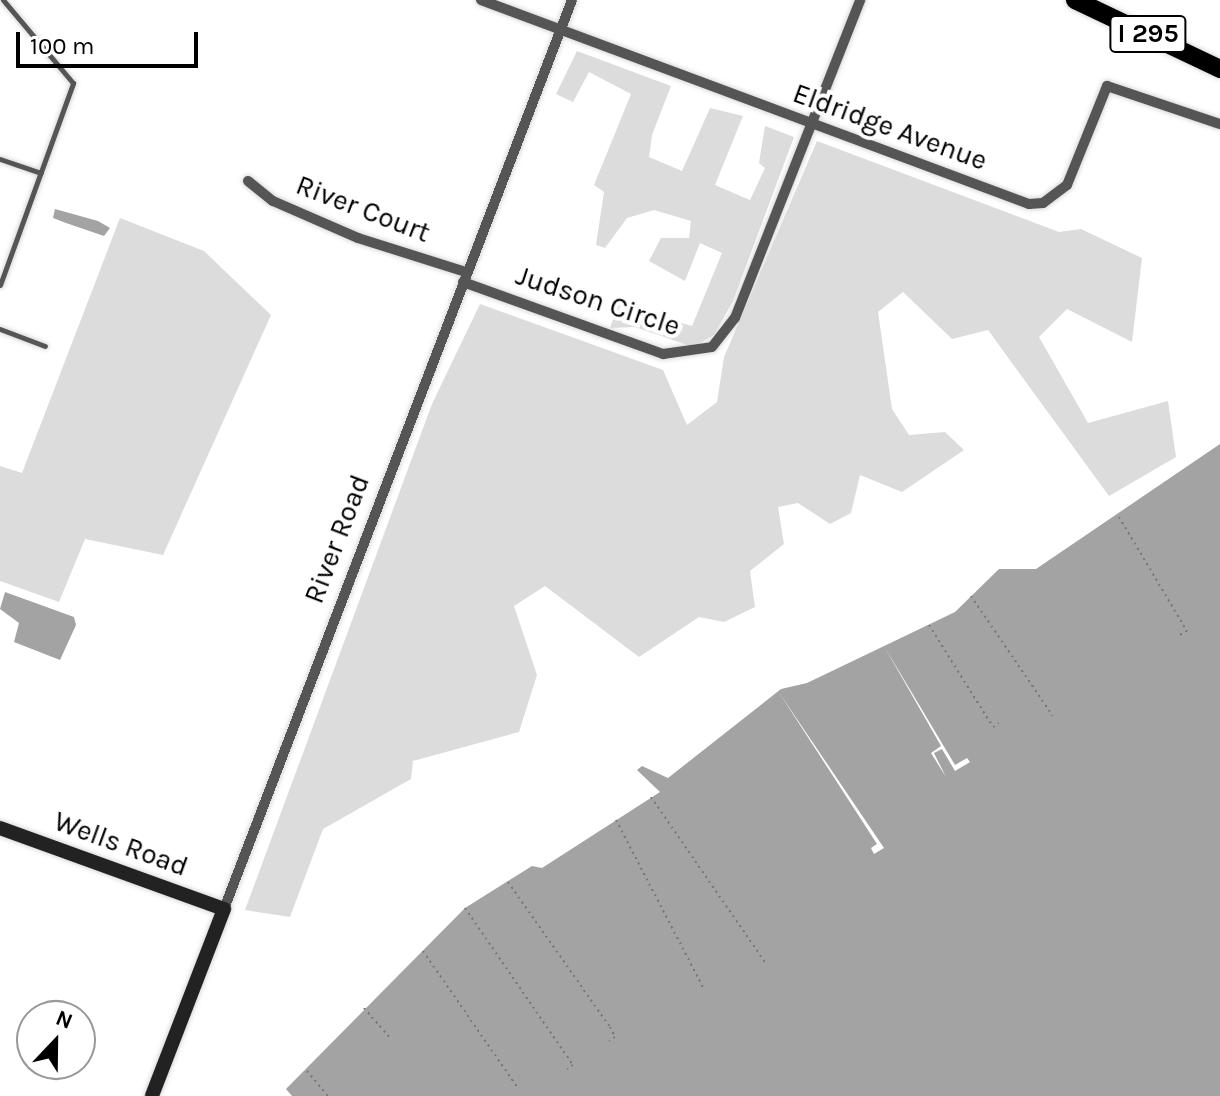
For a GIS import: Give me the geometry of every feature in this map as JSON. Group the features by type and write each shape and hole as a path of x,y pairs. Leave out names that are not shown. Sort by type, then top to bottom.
{"highway":[{"name":"I 295","path":"1075,0 1220,69"}],"street":[{"name":"Eldridge Avenue","path":"481,0 1029,204 1043,203 1067,185 1107,86 1220,124"},
{"name":"River Road","path":"152,1096 572,0"},
{"name":"Judson Circle","path":"465,277 663,354 712,347 735,318 767,230 813,125 860,0"},
{"name":"River Court","path":"248,181 273,201 358,238 465,277"},
{"name":"Wells Road","path":"0,828 224,909"}],"lane":[{"path":"0,285 73,83 3,0"},
{"path":"0,159 41,173"},
{"path":"0,329 45,346"}],"path":[{"path":"1119,517 1187,631 1178,636"},
{"path":"971,596 1053,716"},
{"path":"929,625 993,727 999,723"},
{"path":"651,797 766,964"},
{"path":"616,820 704,989"},
{"path":"508,882 610,1027 615,1037 609,1041"},
{"path":"465,908 573,1065 567,1069"},
{"path":"423,951 518,1088"},
{"path":"364,1008 391,1039"},
{"path":"307,1071 328,1096"}],"shaded area":[{"path":"577,51 671,86 652,135 649,157 682,171 710,108 743,116 715,185 750,200 765,168 759,163 765,126 794,137 733,301 714,335 693,347 635,327 610,328 618,305 692,326 722,253 700,243 685,281 649,261 661,238 689,238 691,221 654,210 627,218 605,248 596,245 604,192 594,185 631,94 589,72 573,102 556,94"},
{"path":"817,141 1059,232 1081,229 1142,258 1132,342 1067,309 1039,337 1088,423 1168,401 1176,457 1109,496 988,330 952,339 903,292 878,312 892,409 909,435 945,432 964,450 902,492 860,475 851,513 830,524 798,503 778,507 784,544 750,571 755,607 724,622 699,617 639,657 545,586 514,606 537,675 519,732 413,761 411,779 323,829 290,917 245,910 432,404 480,304 663,370 687,425 717,402 724,357"},
{"path":"55,209 98,221 110,228 104,236 66,223 53,218"},
{"path":"120,218 204,251 271,315 163,555 85,539 59,602 0,581 0,466 22,473"},
{"path":"1220,444 1220,1096 292,1096 286,1089 465,908 532,866 542,868 660,792 637,770 642,766 668,778 781,689 807,683 955,612 999,569 1036,569"},
{"path":"5,592 74,617 76,625 60,660 14,642 19,623 0,609"}],"pier":[{"path":"884,646 955,765 967,758 970,762 955,771 942,749 934,753 946,777 931,753 941,746"},
{"path":"778,691 884,848 874,854 871,848 877,844"}]}
